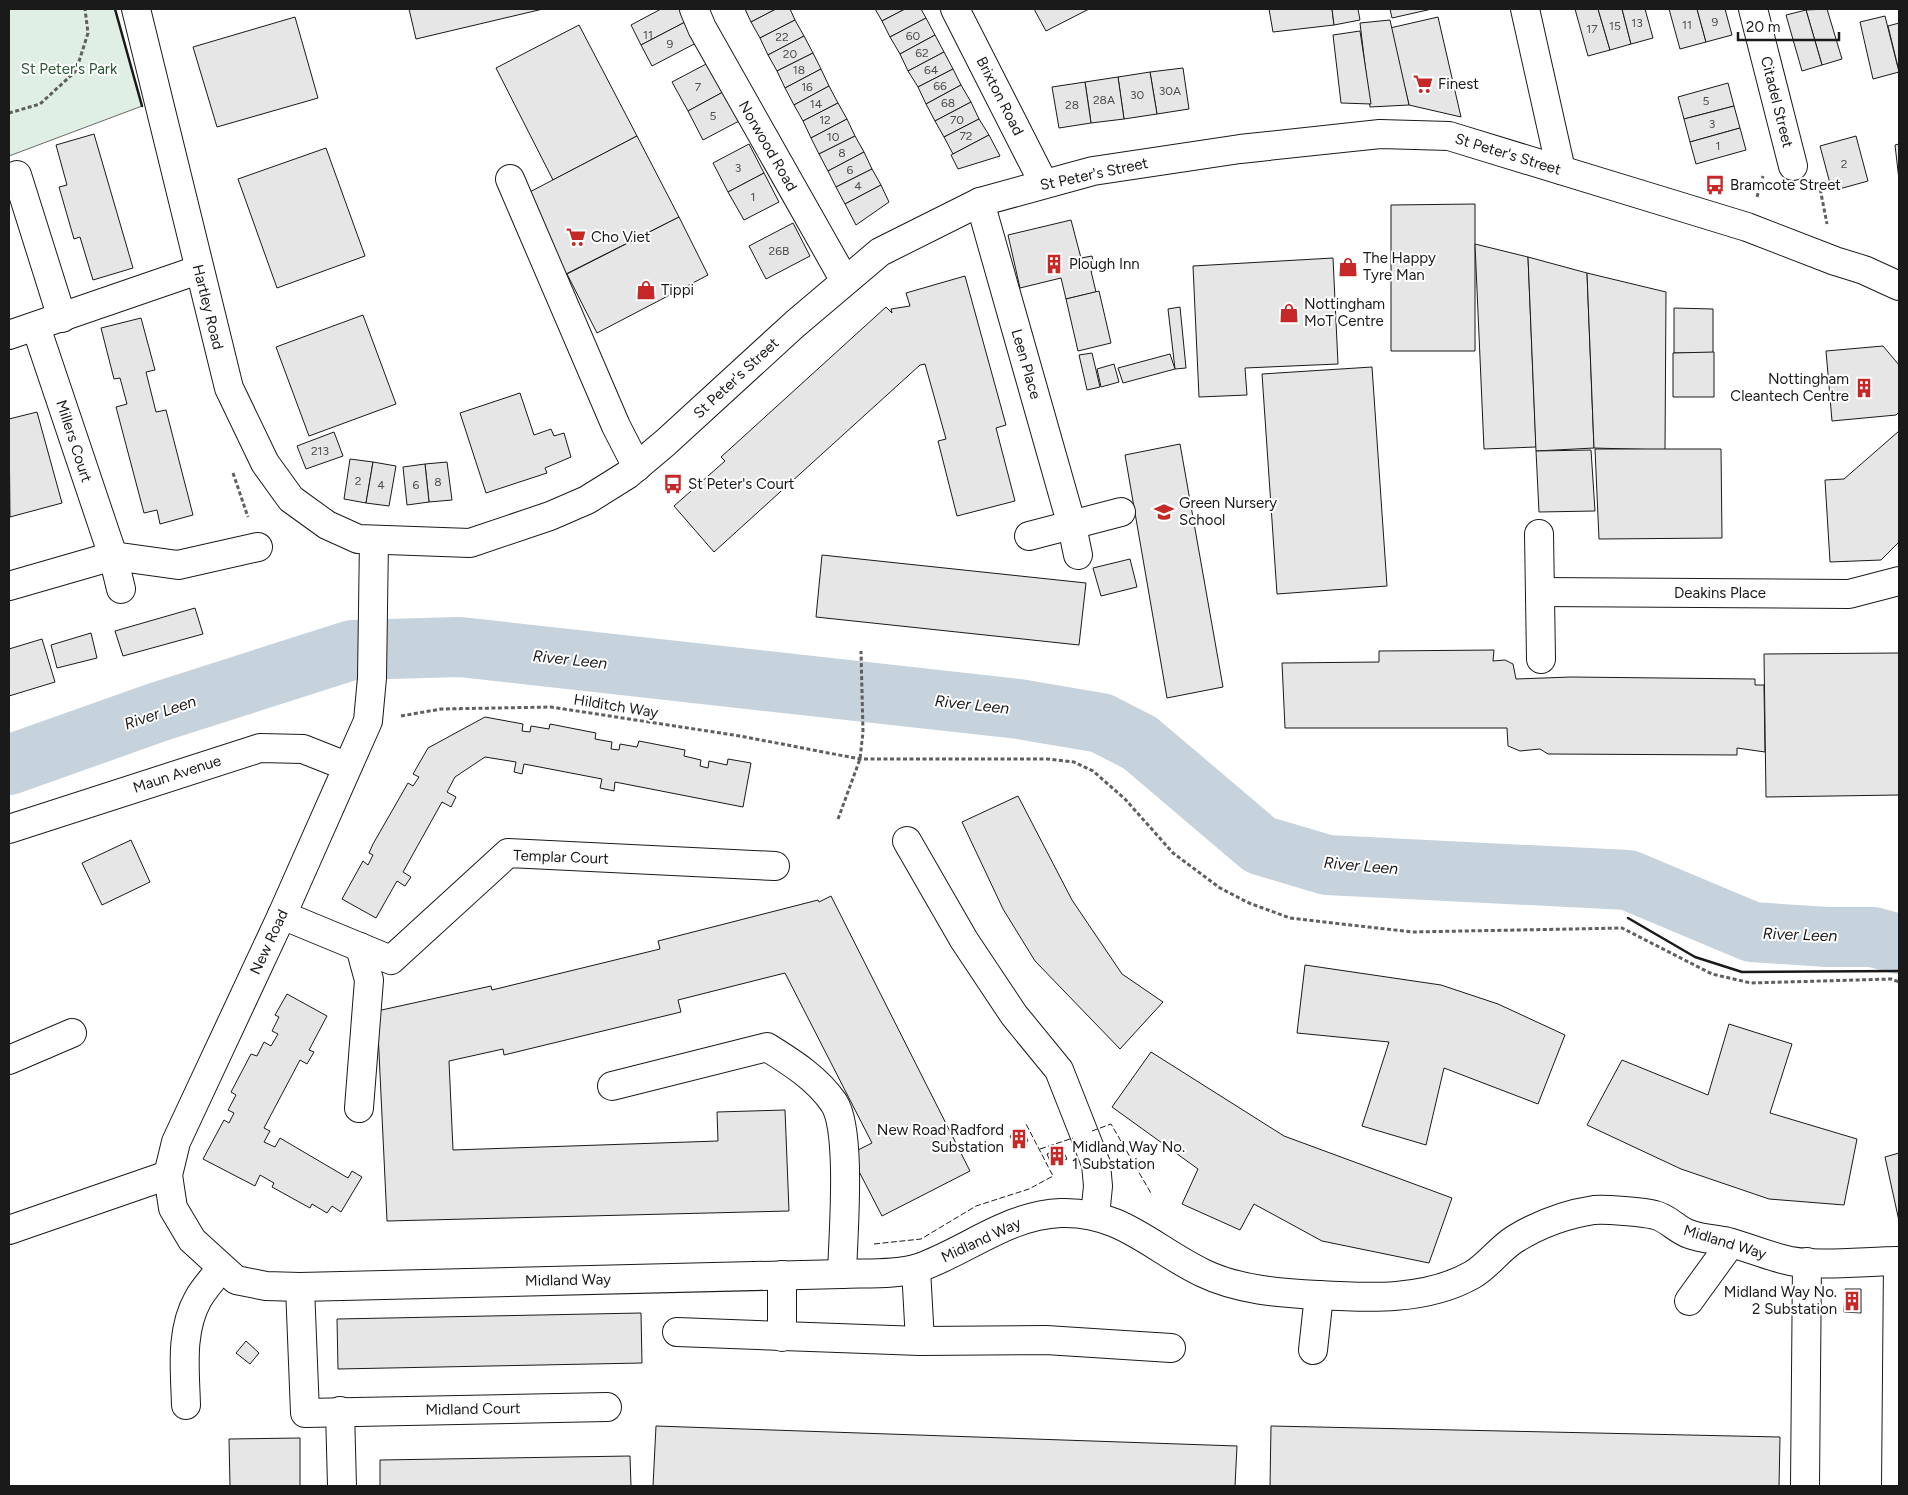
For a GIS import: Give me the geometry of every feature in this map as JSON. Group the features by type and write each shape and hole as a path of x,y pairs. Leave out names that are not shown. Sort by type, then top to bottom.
{"street":[{"name":"Hartley Road","path":"136,9 198,270 229,388 265,463 291,499 327,525 358,538 374,540"},
{"name":"Norwood Road","path":"694,9 702,28 845,281"},
{"name":"Brixton Road","path":"955,9 1044,184"},
{"path":"1525,9 1561,170"},
{"name":"Citadel Street","path":"1753,9 1793,166"},
{"name":"St Peter's Street","path":"374,540 470,543 550,516 588,500 637,466 880,252 980,202 1093,171 1169,159 1380,134 1449,136 1747,227 1835,261 1864,270 1899,286"},
{"path":"17,175 62,318"},
{"path":"510,179 616,426 637,466"},
{"name":"Leen Place","path":"980,202 1072,526 1078,555"},
{"path":"9,335 198,270"},
{"name":"Millers Court","path":"36,327 112,556 121,589"},
{"path":"1029,536 1121,512"},
{"path":"1539,534 1541,659"},
{"name":"New Road","path":"168,1175 176,1142 282,915 346,766 368,721 372,678 374,540"},
{"path":"9,586 112,556 178,565 258,547"},
{"name":"Deakins Place","path":"1540,592 1849,594 1899,581"},
{"name":"Maun Avenue","path":"9,829 260,748 303,749 346,766"},
{"path":"907,841 970,948 1014,1015 1059,1070 1096,1164 1098,1186 1095,1216"},
{"name":"Templar Court","path":"282,915 391,960 508,853 775,866"},
{"path":"359,1108 369,980 360,947"},
{"path":"9,1060 72,1033"},
{"path":"612,1086 766,1047 800,1067 834,1104 845,1146 842,1274"},
{"path":"9,1230 168,1175"},
{"name":"Midland Way","path":"168,1175 173,1208 192,1240 236,1280 266,1286 300,1287 842,1274 916,1269 950,1256 996,1230 1032,1216 1059,1213 1110,1219 1144,1236 1203,1273 1234,1284 1264,1290 1319,1295 1397,1296 1440,1287 1473,1274 1514,1239 1550,1222 1596,1210 1657,1215 1688,1234 1731,1243 1784,1260 1807,1262 1899,1261"},
{"path":"1689,1301 1731,1243"},
{"path":"1896,1486 1899,1261"},
{"path":"1805,1486 1807,1262"},
{"path":"186,1406 184,1362 187,1330 198,1299 222,1268"},
{"path":"916,1269 920,1341"},
{"path":"782,1275 782,1337"},
{"name":"Midland Court","path":"300,1287 305,1412 607,1407"},
{"path":"1314,1350 1319,1295"},
{"path":"677,1332 920,1341 1046,1340 1172,1348"},
{"path":"340,1411 342,1486"}],"path":[{"path":"9,113 40,104 76,71 88,33 85,9"},
{"name":"Citadel Street","path":"1747,227 1764,172 1814,160 1835,261"},
{"path":"838,819 860,758 863,732 861,651"},
{"name":"Hilditch Way","path":"368,721 441,709 551,707 740,736 860,758 1047,759 1074,762 1094,771 1125,799 1174,853 1220,888 1249,903 1290,918 1412,932 1622,928 1712,974 1751,983 1808,980 1891,980 1899,982"}],"green space":[{"name":"St Peter's Park","path":"9,9 115,9 142,106 9,156"}],"building":[{"path":"409,9 543,9 416,39"},
{"path":"661,9 681,9 687,21 641,45 631,25"},
{"path":"745,9 776,9 751,22"},
{"path":"776,9 790,9 795,20 760,38 751,22"},
{"path":"875,9 905,9 882,21"},
{"path":"905,9 921,9 926,18 890,37 882,21"},
{"path":"1034,9 1089,9 1046,31"},
{"path":"1269,9 1332,9 1334,25 1273,32"},
{"path":"1332,9 1358,9 1360,20 1334,25"},
{"path":"1390,9 1432,9 1392,18"},
{"path":"1575,9 1598,9 1610,50 1588,56"},
{"path":"1598,9 1622,9 1631,44 1610,50"},
{"path":"1622,9 1645,9 1653,38 1631,44"},
{"path":"1669,9 1697,9 1706,42 1680,49"},
{"path":"1697,9 1725,9 1732,35 1706,42"},
{"path":"1827,9 1842,59 1822,65 1806,10"},
{"path":"1806,10 1822,65 1802,71 1786,15"},
{"path":"1885,16 1899,72 1873,79 1860,22"},
{"path":"295,17 318,98 217,127 193,47"},
{"path":"1438,17 1461,117 1409,105 1390,28"},
{"path":"926,18 935,35 900,54 890,37"},
{"path":"795,20 804,36 768,55 760,38"},
{"path":"1390,20 1409,105 1370,107 1360,23"},
{"path":"687,21 698,42 652,66 641,45"},
{"path":"1899,23 1899,66 1898,67 1888,26"},
{"path":"579,25 637,136 553,180 496,68"},
{"path":"1360,31 1371,104 1341,103 1333,35"},
{"path":"935,35 944,52 908,71 900,54"},
{"path":"804,36 813,53 777,71 768,55"},
{"path":"944,52 953,69 918,87 908,71"},
{"path":"813,53 821,69 785,88 777,71"},
{"path":"708,63 723,92 688,111 672,82"},
{"path":"1183,68 1189,109 1157,114 1150,72"},
{"path":"821,69 829,86 794,105 785,88"},
{"path":"953,69 961,85 926,104 918,87"},
{"path":"1150,72 1157,114 1124,119 1118,77"},
{"path":"1118,77 1124,119 1091,123 1085,82"},
{"path":"1085,82 1091,123 1059,128 1052,87"},
{"path":"1728,83 1734,106 1684,119 1678,97"},
{"path":"961,85 971,102 935,121 926,104"},
{"path":"829,86 838,103 803,121 794,105"},
{"path":"723,92 739,121 703,140 688,111"},
{"path":"971,102 979,119 944,137 935,121"},
{"path":"838,103 847,119 811,138 803,121"},
{"path":"1734,106 1740,128 1690,142 1684,119"},
{"path":"847,119 855,136 819,154 811,138"},
{"path":"979,119 989,135 953,154 944,137"},
{"path":"1740,128 1746,150 1696,164 1690,142"},
{"path":"94,134 133,268 93,280 80,237 74,239 59,187 67,185 56,145"},
{"path":"989,135 1000,156 958,169 951,155"},
{"path":"637,136 679,217 564,275 524,195"},
{"path":"855,136 864,152 828,171 819,154"},
{"path":"1856,136 1868,181 1832,191 1820,146"},
{"path":"749,144 764,173 728,192 713,163"},
{"path":"1899,144 1899,180 1895,145"},
{"path":"326,148 365,256 277,288 238,179"},
{"path":"864,152 872,169 836,187 828,171"},
{"path":"872,169 881,185 845,204 836,187"},
{"path":"764,173 779,202 744,220 728,192"},
{"path":"881,185 889,202 856,225 845,204"},
{"path":"1475,204 1475,351 1391,351 1391,205"},
{"path":"679,217 708,275 597,333 567,274"},
{"name":"Plough Inn","path":"1071,220 1081,258 1092,256 1095,270 1091,271 1096,292 1066,299 1061,278 1020,288 1008,235"},
{"path":"793,223 810,256 766,279 749,246"},
{"path":"1475,244 1528,257 1536,447 1484,449"},
{"path":"1528,257 1587,273 1594,448 1536,451"},
{"path":"1333,258 1338,364 1245,368 1247,395 1199,397 1193,266"},
{"path":"1587,273 1666,292 1665,450 1594,448"},
{"path":"965,276 1006,425 996,428 1015,501 957,516 938,441 946,439 925,364 920,365 714,552 674,506 725,461 721,457 886,307 892,313 891,309 910,306 906,293"},
{"path":"1099,291 1111,343 1078,351 1066,299"},
{"path":"1180,307 1186,368 1175,369 1168,309"},
{"path":"1674,308 1713,309 1713,353 1674,353"},
{"path":"363,315 396,404 309,436 276,347"},
{"path":"141,318 155,370 146,372 156,412 166,410 193,515 160,524 157,510 144,513 116,407 127,404 120,378 114,379 101,328"},
{"name":"Nottingham Cleantech Centre","path":"1883,346 1899,365 1899,412 1896,415 1832,421 1826,351"},
{"path":"1714,352 1714,397 1673,397 1673,353"},
{"path":"1092,353 1100,387 1087,390 1079,355"},
{"path":"1170,354 1175,369 1123,383 1118,368"},
{"path":"1114,364 1119,382 1101,387 1097,369"},
{"path":"1372,367 1387,586 1277,594 1262,374"},
{"path":"520,393 534,435 551,429 554,436 564,433 571,457 545,468 547,473 486,493 460,413"},
{"path":"37,412 62,503 10,517 9,419"},
{"path":"1899,431 1899,542 1881,560 1830,562 1825,480 1844,479"},
{"path":"334,432 343,456 306,469 297,446"},
{"path":"1180,444 1223,687 1167,698 1125,455"},
{"path":"1595,449 1721,449 1722,538 1599,539"},
{"path":"1591,450 1595,511 1539,512 1536,451"},
{"path":"350,459 373,462 366,503 344,499"},
{"path":"373,462 396,466 389,506 366,503"},
{"path":"447,462 452,500 429,502 425,464"},
{"path":"425,464 429,502 407,505 403,467"},
{"path":"822,555 1086,583 1079,645 816,617"},
{"path":"1130,559 1137,587 1101,596 1093,568"},
{"path":"195,608 203,634 123,656 115,631"},
{"path":"91,633 97,658 57,668 51,645"},
{"path":"42,639 55,682 9,696 9,649"},
{"path":"1494,650 1493,661 1505,660 1513,664 1516,679 1571,677 1755,679 1755,685 1764,685 1765,752 1737,748 1737,755 1548,754 1540,749 1520,751 1508,746 1507,728 1285,728 1282,663 1379,662 1379,651"},
{"path":"1899,653 1899,795 1766,797 1764,654"},
{"path":"485,717 523,724 522,731 530,732 531,726 549,729 550,724 596,733 595,739 612,742 611,749 619,750 620,744 637,747 639,741 685,750 684,756 701,760 700,766 708,768 709,761 727,765 728,759 751,763 743,807 615,782 614,791 600,788 602,779 524,764 522,774 514,772 516,762 485,757 455,777 447,792 456,797 451,807 442,802 403,872 411,877 405,886 397,881 376,918 342,899 363,861 368,865 373,855 369,853 373,844 408,783 413,786 419,777 413,774 428,748"},
{"path":"1018,796 1072,900 1122,974 1163,1002 1120,1049 1035,961 1003,909 962,822"},
{"path":"131,840 150,882 102,905 82,863"},
{"path":"831,896 970,1171 882,1216 850,1154 872,1143 785,973 678,1000 681,1012 504,1055 503,1049 449,1061 453,1150 718,1141 717,1112 785,1110 789,1211 387,1221 377,1011 491,986 492,990 660,949 658,941 818,900 819,902"},
{"path":"1305,965 1441,985 1498,1004 1565,1035 1538,1104 1444,1068 1426,1145 1362,1126 1389,1042 1297,1033"},
{"path":"287,994 327,1016 309,1050 314,1052 307,1064 300,1060 264,1128 270,1131 264,1142 275,1147 280,1138 348,1178 352,1171 362,1177 341,1212 332,1206 327,1213 312,1204 310,1208 272,1187 274,1183 260,1175 255,1186 203,1159 224,1120 229,1123 234,1113 228,1110 236,1095 231,1092 251,1054 257,1056 264,1042 271,1046 278,1034 272,1031 279,1017 275,1015"},
{"path":"1729,1024 1792,1044 1770,1113 1857,1139 1844,1205 1769,1199 1681,1169 1587,1125 1622,1060 1708,1095"},
{"path":"1151,1052 1284,1136 1452,1198 1429,1263 1322,1241 1254,1204 1240,1230 1182,1204 1198,1169 1112,1107"},
{"name":"New Road Radford Substation","path":"1023,1130 1028,1141 1016,1148 1010,1136"},
{"name":"Midland Way No. 1 Substation","path":"1061,1147 1067,1159 1052,1166 1047,1154"},
{"path":"1899,1153 1899,1221 1885,1157"},
{"name":"Midland Way No. 2 Substation","path":"1845,1289 1861,1289 1861,1313 1844,1312"},
{"path":"641,1313 642,1363 338,1369 337,1319"},
{"path":"246,1341 259,1353 250,1364 236,1353"},
{"path":"656,1426 1237,1446 1235,1486 653,1486"},
{"path":"1271,1426 1780,1437 1779,1486 1270,1486"},
{"path":"300,1438 300,1486 230,1486 229,1439"},
{"path":"630,1456 631,1486 380,1486 380,1460"}],"waterway":[{"name":"River Leen","path":"9,765 158,712 352,650 460,647 1019,709 1101,723 1140,743 1260,845 1327,865 1628,880 1752,932 1827,937 1873,937 1899,944"}],"fence":[{"path":"874,1244 921,1239 976,1206 1029,1189 1053,1176 1025,1122"},
{"path":"1092,1131 1111,1124 1152,1195"},
{"path":"1040,1149 1073,1138"}],"wall":[{"path":"115,9 142,106"},
{"path":"1628,918 1695,957 1742,972 1899,971"}],"place":[{"name":"Finest","path":"1423,84"},
{"name":"Bramcote Street","path":"1715,185"},
{"name":"Cho Viet","path":"576,237"},
{"name":"Plough Inn","path":"1054,264"},
{"name":"The Happy Tyre Man","path":"1348,267"},
{"name":"Tippi","path":"646,290"},
{"name":"Nottingham MoT Centre","path":"1289,313"},
{"name":"Nottingham Cleantech Centre","path":"1864,388"},
{"name":"St Peter's Court","path":"673,484"},
{"name":"Green Nursery School","path":"1164,512"},
{"name":"New Road Radford Substation","path":"1019,1139"},
{"name":"Midland Way No. 1 Substation","path":"1057,1156"},
{"name":"Midland Way No. 2 Substation","path":"1852,1301"}]}
